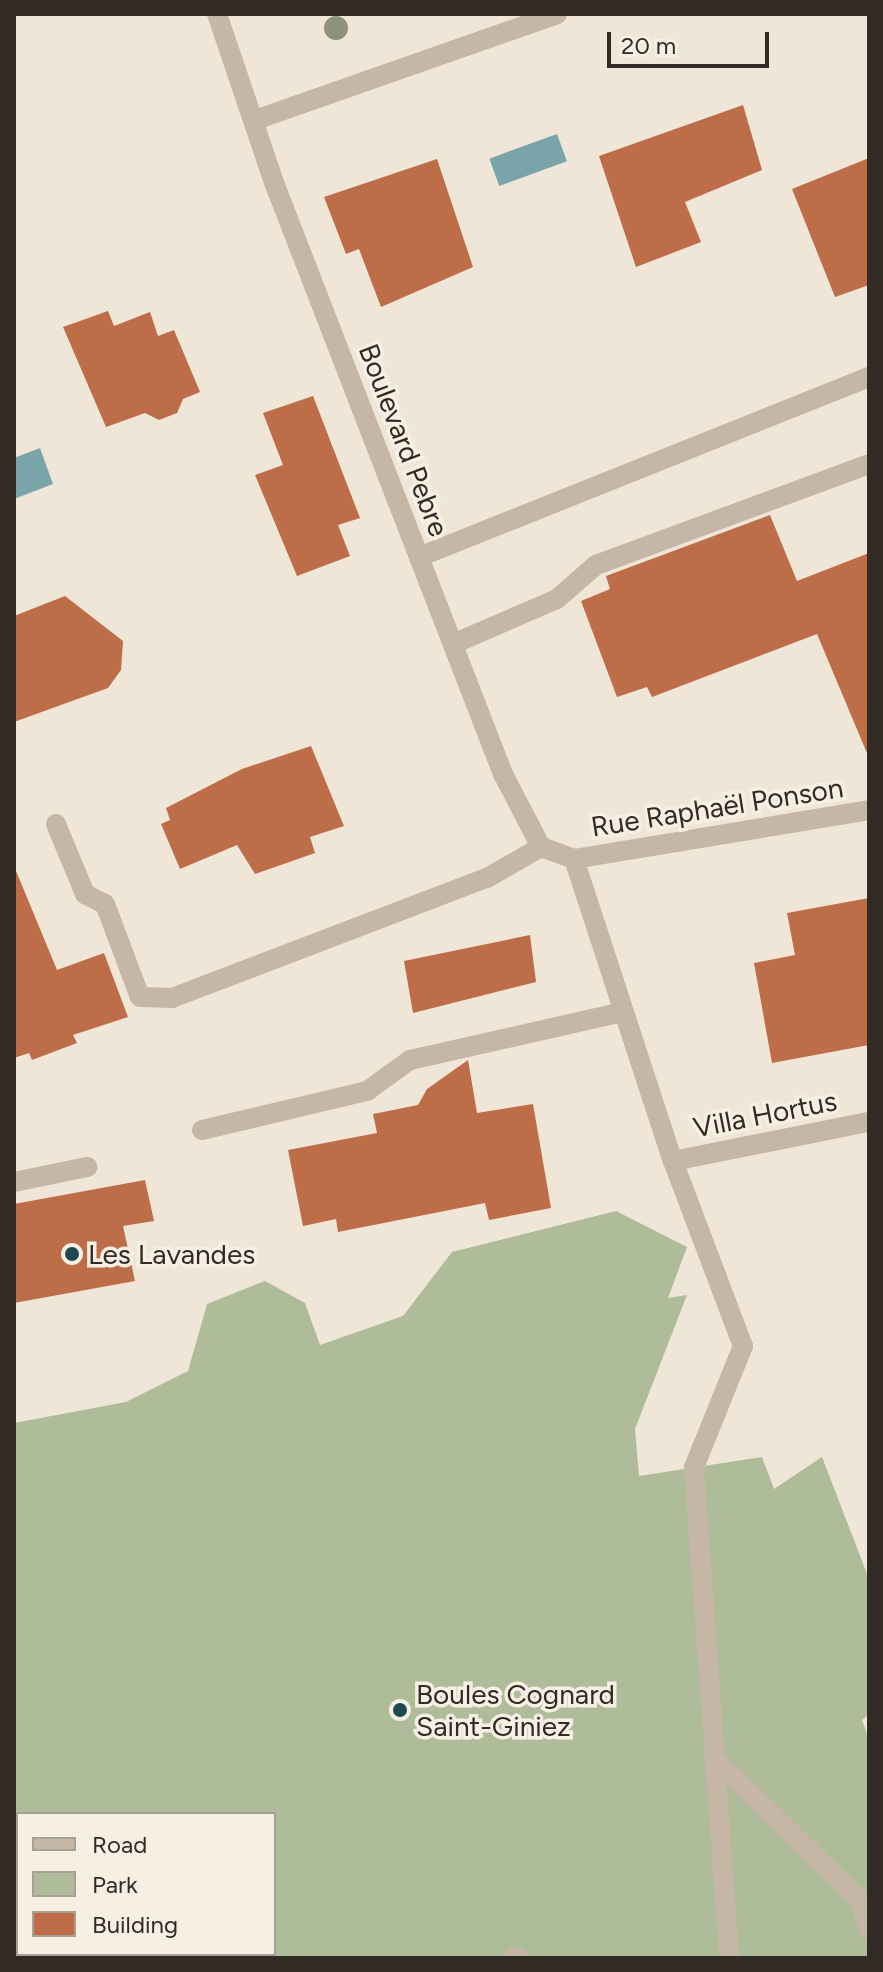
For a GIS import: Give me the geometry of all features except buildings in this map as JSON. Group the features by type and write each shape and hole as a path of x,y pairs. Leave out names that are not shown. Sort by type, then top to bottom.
{"street":[{"name":"Boulevard Pebre","path":"217,14 419,557 519,813 541,847"},
{"path":"255,120 557,14"},
{"path":"419,557 869,377"},
{"path":"453,644 557,599 596,565 869,464"},
{"name":"Rue Raphaël Ponson","path":"574,859 869,810"},
{"path":"56,824 85,894 105,904 140,997 172,998 487,878 541,847 574,859 673,1161 743,1346 694,1467 719,1763 729,1958"},
{"path":"202,1130 367,1091 410,1060 623,1012"},
{"name":"Villa Hortus","path":"673,1161 869,1122"},
{"path":"14,1182 87,1167"},
{"path":"719,1763 860,1900 869,1930"},
{"path":"513,1958 519,1958"}],"green space":[{"path":"616,1211 687,1247 668,1298 687,1295 635,1429 639,1476 762,1457 774,1489 822,1457 869,1579 869,1714 862,1720 869,1739 869,1958 14,1958 14,1423 126,1402 188,1371 207,1304 265,1281 305,1303 320,1345 403,1316 452,1252"}],"water":[{"path":"557,134 567,161 499,186 489,159"},
{"path":"40,448 53,484 14,499 14,458"}],"place":[{"name":"Les Lavandes","path":"72,1254"},
{"name":"Boules Cognard Saint-Giniez","path":"400,1710"}]}
